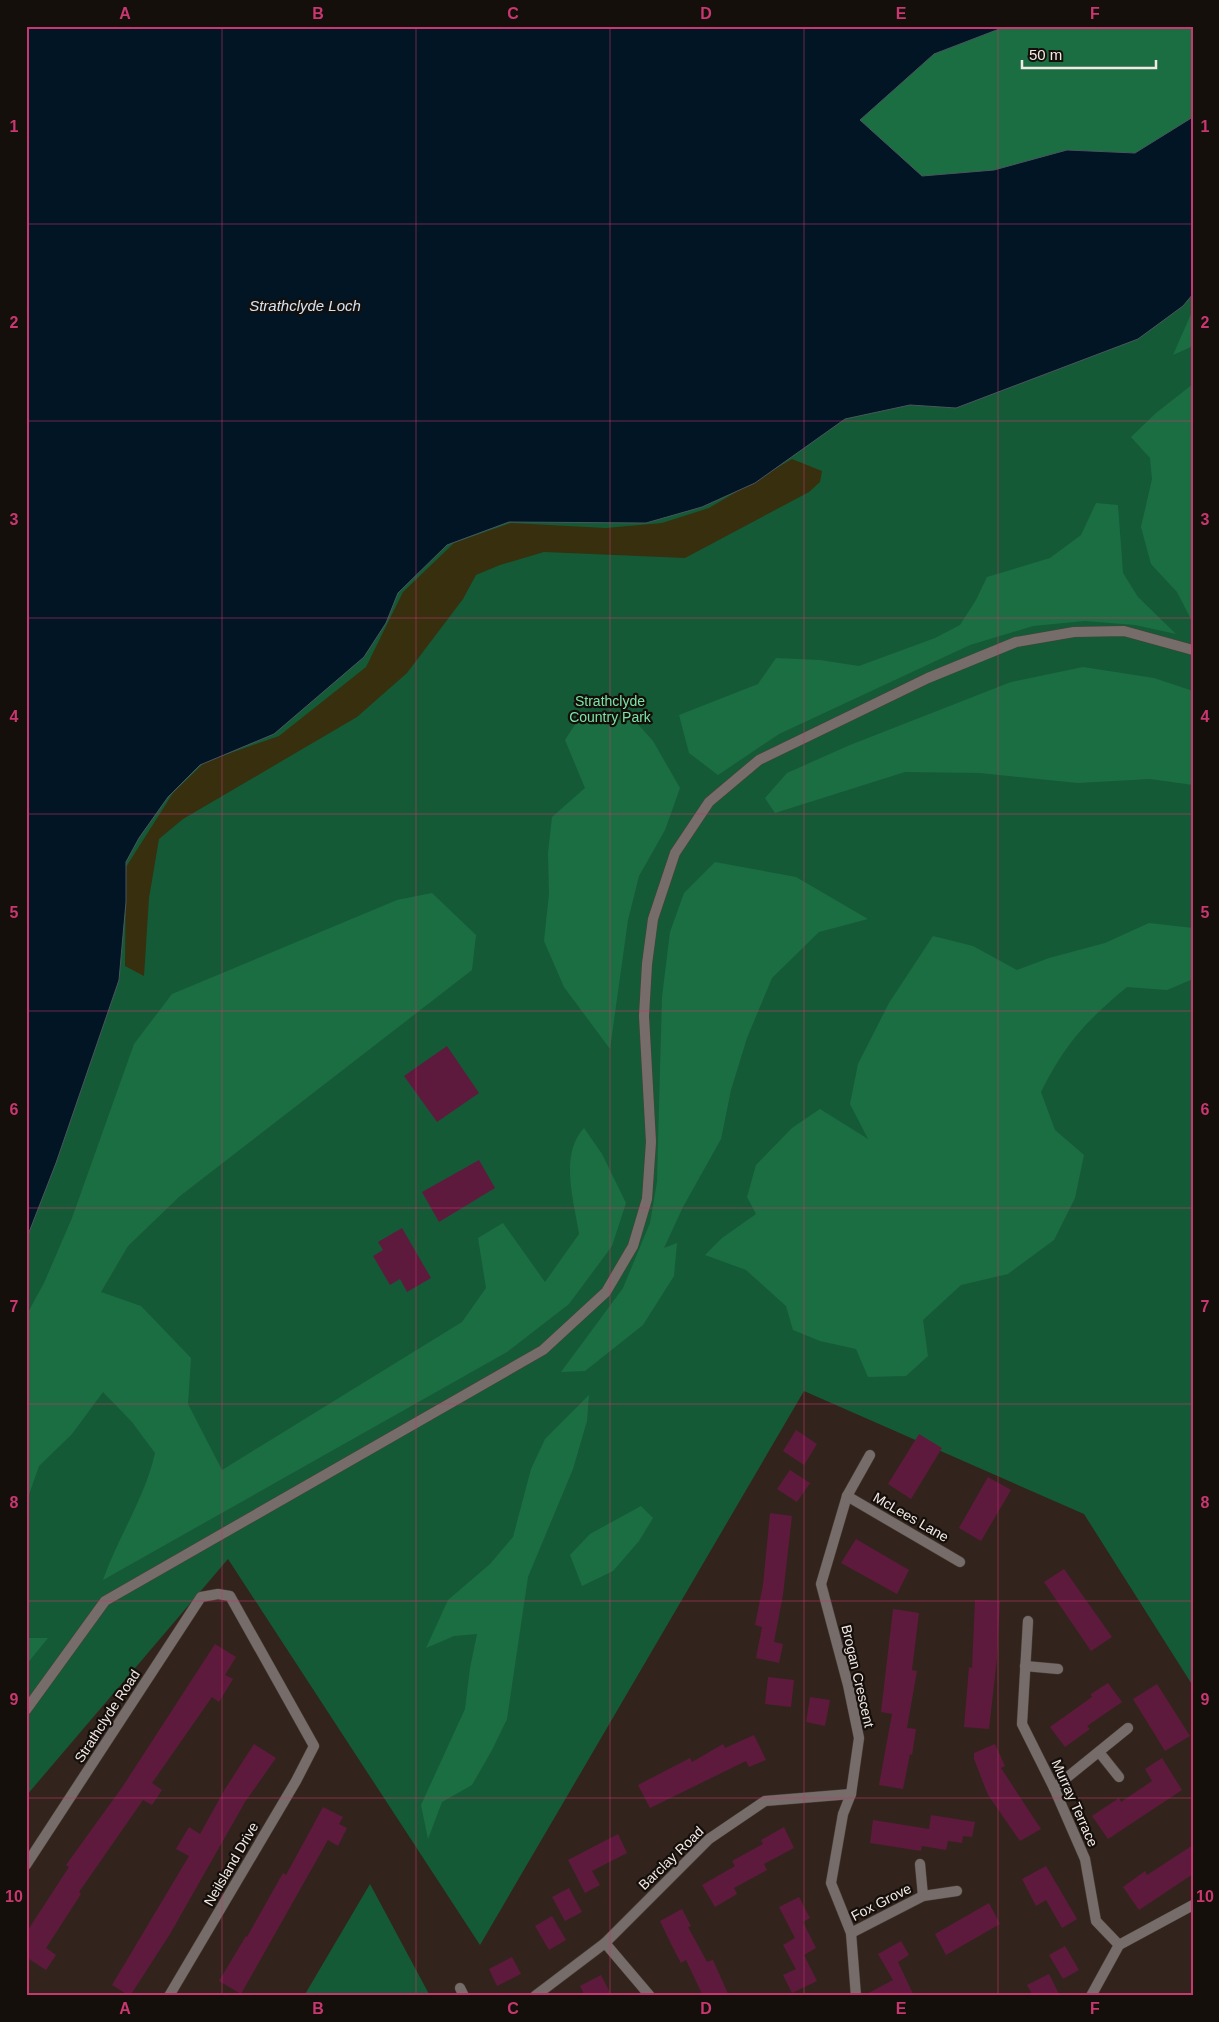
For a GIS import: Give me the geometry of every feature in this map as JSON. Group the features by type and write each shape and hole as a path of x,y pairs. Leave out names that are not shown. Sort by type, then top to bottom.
{"street":[{"path":"26,1710 105,1601 543,1350 606,1292 633,1246 647,1199 650,1142 644,1016 646,964 653,919 676,853 709,802 759,760 928,678 1016,642 1074,632 1124,632 1193,650"},
{"name":"Brogan Crescent","path":"856,1996 851,1933 830,1883 843,1814 851,1794 859,1738 848,1685 821,1584 847,1496 870,1456"},
{"name":"McLees Lane","path":"847,1496 960,1562"},
{"name":"Strathclyde Road","path":"26,1865 201,1597 218,1594 230,1596 314,1746"},
{"name":"Murray Terrace","path":"1028,1621 1022,1724 1054,1788 1085,1859 1096,1921 1119,1945"},
{"path":"1025,1666 1058,1668"},
{"path":"1054,1788 1128,1728"},
{"name":"Neilsland Drive","path":"169,1996 296,1781 314,1746"},
{"path":"1099,1752 1119,1777"},
{"name":"Barclay Road","path":"536,1996 605,1943 709,1839 765,1801 851,1794"},
{"name":"Fox Grove","path":"920,1864 923,1896"},
{"name":"Fox Grove","path":"851,1933 923,1896 957,1891"},
{"path":"1091,1996 1119,1945 1193,1905"},
{"path":"605,1943 650,1996"}],"green space":[{"name":"Strathclyde Country Park","path":"26,26 1193,26 1193,1686 1084,1514 804,1391 480,1945 228,1559 26,1796"},
{"path":"1007,26 1193,26 1193,117 1135,153 1067,150 994,170 922,176 860,120 934,54"},
{"path":"1193,313 1193,346 1173,355 1191,314"},
{"path":"1193,384 1193,623 1177,592 1151,564 1141,527 1152,479 1150,458 1131,437 1156,413"},
{"path":"1096,503 1118,505 1123,573 1138,597 1176,634 1135,625 1085,621 1033,626 970,645 779,734 718,775 689,753 679,715 758,684 776,658 820,660 859,666 935,638 960,625 976,600 987,577 1050,558 1081,535"},
{"path":"1083,667 1154,678 1193,691 1193,785 1150,779 1078,783 980,773 905,772 775,813 765,798 787,773 850,745 1011,682"},
{"path":"578,720 634,720 653,741 680,788 665,830 639,876 628,920 610,1049 564,987 544,941 549,894 548,853 552,817 585,788 565,740"},
{"path":"715,862 796,877 868,919 819,932 772,978 747,1038 731,1090 721,1139 683,1207 664,1248 677,1243 674,1276 643,1325 585,1371 561,1372 623,1288 650,1223 657,1182 662,997 670,932 684,893"},
{"path":"432,893 476,935 472,970 180,1196 128,1246 101,1292 141,1306 191,1358 188,1404 222,1470 462,1322 486,1288 478,1238 503,1223 545,1282 579,1234 570,1179 570,1165 576,1139 584,1128 602,1154 626,1203 612,1246 569,1304 507,1352 103,1580 145,1486 155,1453 132,1422 103,1392 72,1434 39,1466 26,1503 26,1316 44,1283 72,1218 134,1044 172,994 397,900"},
{"path":"1149,923 1193,928 1193,979 1167,990 1127,987 1078,1034 1050,1075 1041,1092 1055,1130 1084,1155 1075,1198 1054,1240 1008,1274 961,1285 923,1320 928,1356 906,1376 868,1377 856,1349 820,1341 793,1330 786,1306 746,1270 705,1255 722,1238 756,1214 747,1197 756,1165 792,1128 820,1109 868,1139 850,1104 858,1064 889,1003 933,936 973,946 1017,970 1049,958 1105,943"},
{"path":"589,1395 587,1421 573,1469 528,1577 507,1719 472,1785 442,1802 428,1839 421,1805 465,1709 470,1668 477,1634 454,1636 426,1648 448,1600 490,1564 513,1537 531,1469 545,1439"},
{"path":"641,1506 653,1518 639,1541 613,1571 582,1586 570,1555 590,1534"},
{"path":"26,1638 48,1638 26,1665"},
{"path":"370,1884 430,1996 304,1996"}],"sand":[{"path":"792,459 822,471 820,482 809,492 685,558 544,552 500,565 476,575 463,599 407,673 357,717 183,819 159,839 149,898 144,976 125,966 126,867 173,793 205,762 279,736 366,667 403,592 454,543 511,523 606,528 662,523 709,508"}],"water":[{"name":"Strathclyde Loch","path":"26,26 1007,26 934,54 860,120 922,176 994,170 1067,150 1135,153 1193,117 1193,294 1183,306 1138,339 956,408 910,405 845,419 755,483 702,507 646,523 509,522 447,545 398,593 386,623 364,657 274,734 200,765 168,797 139,838 126,862 126,902 119,980 56,1163 26,1240"}],"building":[{"path":"447,1046 479,1093 437,1122 404,1076"},
{"path":"479,1160 495,1188 439,1222 422,1192"},
{"path":"402,1228 431,1278 407,1292 400,1279 390,1285 373,1256 383,1250 378,1242"},
{"path":"796,1430 817,1444 804,1465 783,1451"},
{"path":"919,1434 942,1448 911,1499 888,1484"},
{"path":"790,1470 810,1483 797,1502 777,1489"},
{"path":"988,1477 1011,1490 981,1541 959,1528"},
{"path":"770,1513 792,1516 783,1595 774,1642 783,1644 779,1663 756,1658 762,1627 755,1625 763,1585"},
{"path":"856,1539 909,1570 897,1594 841,1563"},
{"path":"1064,1569 1112,1637 1091,1651 1044,1582"},
{"path":"975,1600 1000,1601 997,1658 989,1729 964,1727 969,1667 972,1668"},
{"path":"893,1609 919,1613 912,1670 917,1671 907,1728 916,1729 912,1755 910,1754 903,1789 879,1785 892,1714 881,1712"},
{"path":"215,1644 236,1657 225,1675 233,1679 219,1702 212,1697 152,1783 162,1790 152,1805 143,1800 79,1892 81,1894 46,1948 56,1955 46,1970 26,1957 26,1933 69,1867 66,1865 123,1786"},
{"path":"768,1677 794,1680 791,1707 765,1704"},
{"path":"1108,1683 1122,1702 1087,1726 1090,1729 1065,1747 1050,1727 1092,1697 1091,1694"},
{"path":"1157,1684 1190,1736 1165,1751 1133,1699"},
{"path":"810,1697 830,1700 825,1726 806,1722"},
{"path":"754,1735 766,1760 749,1767 746,1761 650,1808 638,1785 690,1758 692,1762 723,1744 725,1748"},
{"path":"254,1744 276,1758 245,1802 170,1934 130,1996 112,1985 189,1856 176,1849 189,1827 200,1834 225,1789"},
{"path":"995,1744 1005,1766 1001,1768 1041,1829 1020,1841 988,1795 974,1759 974,1753"},
{"path":"1162,1758 1182,1790 1108,1839 1092,1816 1119,1798 1121,1802 1152,1781 1145,1769"},
{"path":"323,1807 343,1817 339,1824 347,1828 338,1846 328,1840 241,1994 219,1981 247,1937 283,1873 286,1875"},
{"path":"931,1815 975,1822 972,1837 963,1836 962,1843 948,1841 946,1850 922,1846 921,1851 870,1843 873,1820 929,1829"},
{"path":"784,1827 794,1848 764,1864 767,1870 734,1888 737,1894 715,1907 702,1885 735,1866 732,1861 763,1844 761,1840"},
{"path":"618,1834 627,1853 592,1871 600,1885 585,1893 568,1860"},
{"path":"1193,1845 1193,1874 1139,1910 1123,1887 1145,1871 1147,1875"},
{"path":"1046,1866 1077,1919 1062,1928 1046,1900 1036,1906 1022,1879"},
{"path":"569,1888 582,1912 565,1921 552,1897"},
{"path":"799,1897 810,1918 803,1922 816,1948 804,1955 817,1981 792,1993 783,1975 796,1969 783,1945 795,1938 779,1907"},
{"path":"989,1903 1000,1924 946,1955 935,1934"},
{"path":"682,1909 691,1926 688,1927 707,1962 713,1960 729,1996 703,1996 686,1960 681,1963 660,1921"},
{"path":"552,1916 566,1940 549,1950 535,1926"},
{"path":"901,1941 909,1955 898,1962 914,1996 863,1996 893,1980 878,1954"},
{"path":"1065,1946 1079,1970 1063,1979 1049,1955"},
{"path":"512,1957 521,1974 497,1986 489,1969"},
{"path":"1049,1974 1060,1996 1033,1996 1027,1985"},
{"path":"601,1975 612,1996 585,1996 580,1986"}]}
